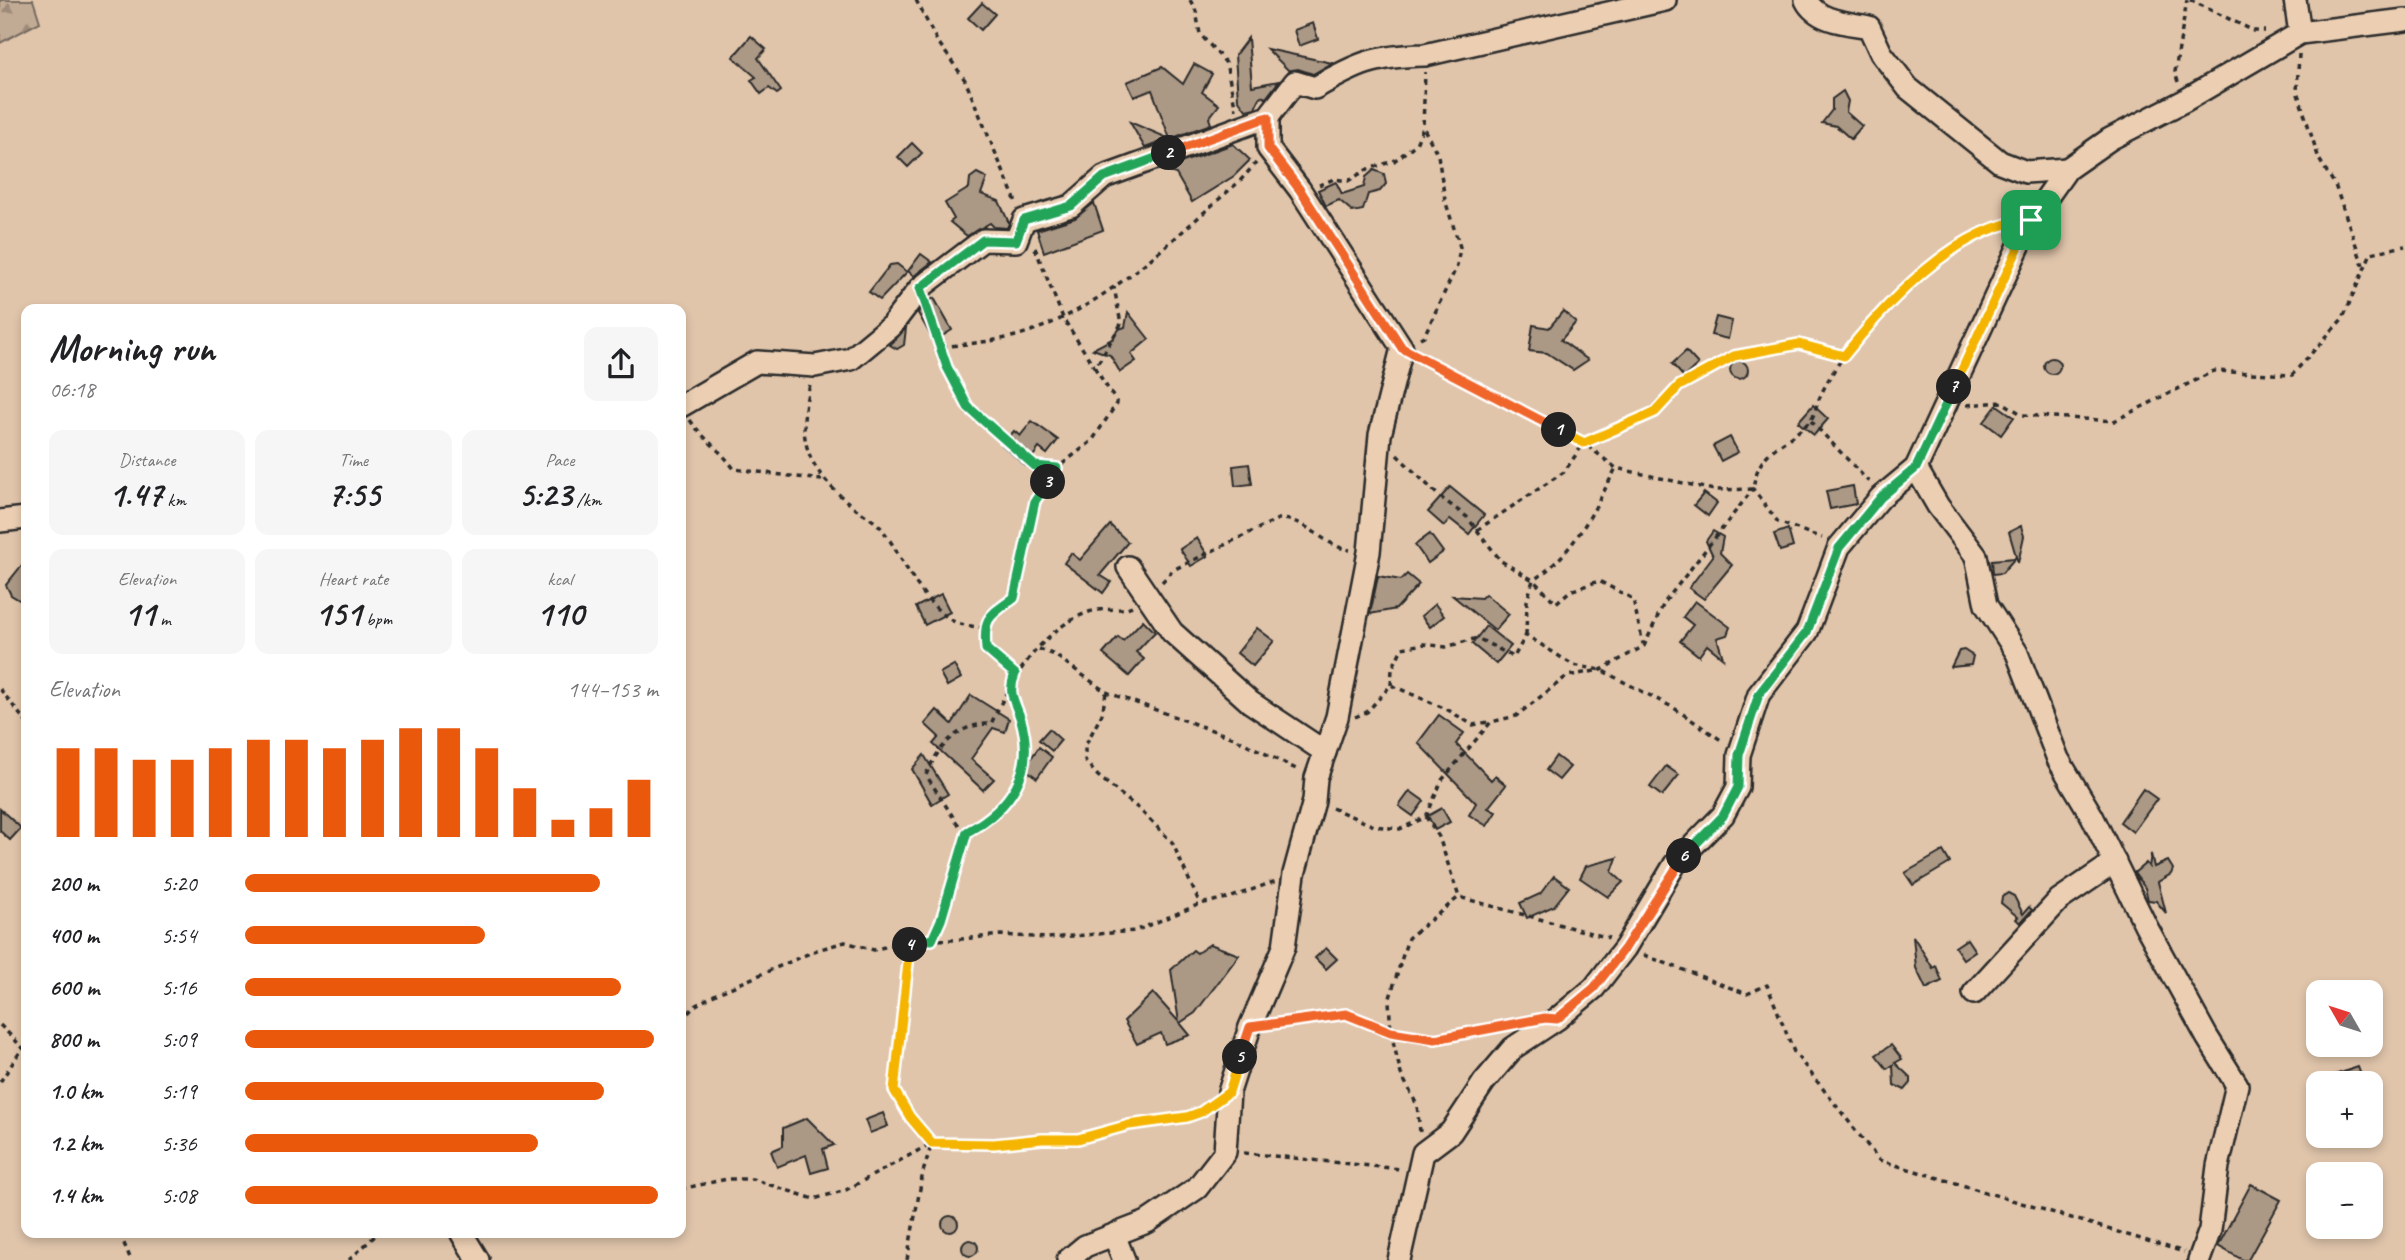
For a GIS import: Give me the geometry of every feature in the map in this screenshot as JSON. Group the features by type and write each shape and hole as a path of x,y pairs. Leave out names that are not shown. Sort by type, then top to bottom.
{"street":[{"path":"686,403 757,362 815,366 851,359 891,326 920,288 983,240 1016,241 1024,220 1071,206 1104,177 1268,117 1295,82 1315,88 1347,69 1384,56 1425,55 1665,0"},
{"path":"1807,0 1810,7 1822,16 1869,27 1881,53 1908,88 2000,162 2026,172 2067,169"},
{"path":"2295,0 2300,33"},
{"path":"1399,1260 1423,1153 1451,1132 1484,1082 1513,1048 1557,1019 1594,988 1625,948 1675,864 1723,816 1738,787 1739,755 1759,694 1807,632 1839,548 1881,497 1916,468 2031,220 2067,169 2110,139 2184,101 2300,33 2405,20"},
{"path":"1068,1260 1085,1246 1147,1222 1197,1188 1225,1152 1229,1092 1250,1027 1284,947 1294,874 1314,801 1316,778 1336,717 1369,552 1380,435 1402,348 1300,190 1268,148 1268,117"},
{"path":"1916,468 1938,506 1976,556 1986,605 2017,653 2058,759 2207,1037 2237,1085 2228,1117 2210,1230 2201,1259"},
{"path":"0,521 21,519"},
{"path":"1128,567 1147,599 1172,632 1250,702 1325,752"},
{"path":"1974,993 2059,900 2115,862"},
{"path":"1114,1235 1124,1260"},
{"path":"464,1238 478,1260"}],"path":[{"path":"916,0 936,40 965,80 1063,318 1117,403 1092,441 1057,468 1035,501 1014,598 988,617 984,628 986,649 1015,674"},
{"path":"1190,0 1196,11 1200,34 1226,63 1237,111 1268,117"},
{"path":"2184,101 2175,72 2188,0 2254,31 2300,33 2297,91 2319,159 2335,184 2363,266"},
{"path":"1300,190 1334,179 1348,181 1368,169 1394,161 1416,144 1423,127 1425,55"},
{"path":"1402,348 1424,336 1457,266 1460,247 1446,200 1438,155 1423,127"},
{"path":"942,347 1012,337 1063,318 1114,287 1239,181 1268,148"},
{"path":"1391,685 1448,709 1474,725 1516,716 1567,676 1601,670 1644,646 1664,604 1753,489 1756,467 1776,447 1811,421 1821,396 1844,356 1895,298 1936,263 1988,229 2012,221 2031,220"},
{"path":"1944,408 2002,402 2023,415 2115,421 2214,371 2292,375 2343,318 2363,266 2371,253 2405,246"},
{"path":"1095,368 1121,324 1114,287"},
{"path":"920,288 947,367 968,407 1035,466 1057,468"},
{"path":"1477,530 1564,472 1584,443 1655,412 1679,386 1734,356 1799,344 1844,356"},
{"path":"1402,348 1584,443 1616,468 1714,490 1753,489"},
{"path":"815,366 804,408 805,437 810,458 822,480 880,526 915,583 936,608 955,622 984,628"},
{"path":"686,414 703,439 723,453 734,469 822,480"},
{"path":"1811,421 1881,497"},
{"path":"1380,435 1439,496 1467,517 1501,561 1533,580 1556,603 1570,591 1599,581 1633,599 1644,646"},
{"path":"1336,717 1348,720 1367,712 1391,685 1392,669 1402,648 1410,644 1446,647 1476,638 1514,657 1526,635 1527,601 1533,580 1547,571 1575,538 1592,515 1616,468"},
{"path":"1753,489 1778,522 1821,537 1839,548"},
{"path":"967,832 957,823 926,775 934,756 947,738 980,724 991,724 1015,674 1064,622 1106,608 1126,609 1147,599 1173,570 1278,519 1297,521 1340,548 1369,552"},
{"path":"1526,635 1573,665 1601,670 1709,729 1739,755"},
{"path":"1040,649 1055,655 1106,692 1234,738 1316,778"},
{"path":"932,940 941,920 967,832 990,818 1015,788 1025,766 1027,746 1010,688"},
{"path":"0,690 21,716"},
{"path":"1106,692 1102,714 1085,746 1085,761 1098,776 1139,809 1172,842 1200,904"},
{"path":"1314,801 1374,826 1400,830 1426,817 1441,780 1490,722"},
{"path":"1426,817 1439,837 1459,897"},
{"path":"686,1015 696,1005 718,993 817,950 845,942 874,950 911,939 1001,935 1110,935 1135,931 1200,904 1232,897 1294,874"},
{"path":"1459,897 1611,938 1625,948 1747,994 1768,985 1794,1052 1879,1160 2201,1259"},
{"path":"1225,1152 1403,1169 1423,1153 1417,1105 1401,1074 1391,1032 1389,1002 1408,938 1459,897"},
{"path":"911,939 899,1024 894,1090 910,1117 932,1143"},
{"path":"1250,1027 1346,1014 1391,1032 1435,1039 1517,1023"},
{"path":"0,1025 21,1047"},
{"path":"0,1082 21,1054"},
{"path":"686,1188 727,1179 752,1179 814,1199 846,1189 932,1143 994,1144 1042,1139 1078,1139 1129,1125 1187,1117 1201,1112 1229,1092"},
{"path":"908,1260 923,1172 932,1143"},
{"path":"122,1238 131,1260"},
{"path":"349,1260 373,1238"}],"green space":[{"path":"0,0 33,0 40,22 0,43"}],"building":[{"path":"982,3 995,14 981,30 968,18"},
{"path":"1313,23 1318,39 1299,46 1294,30"},
{"path":"751,36 766,49 758,58 781,91 777,94 769,88 761,94 751,80 756,77 733,57"},
{"path":"1248,38 1252,86 1279,81 1266,98 1261,96 1255,108 1246,110 1238,99 1235,55"},
{"path":"1267,49 1332,63 1313,74 1298,69 1289,71"},
{"path":"1194,64 1212,74 1202,92 1219,105 1209,118 1211,124 1170,139 1152,90 1134,97 1127,82 1162,67 1183,84"},
{"path":"1843,91 1848,101 1846,112 1862,126 1851,139 1836,126 1822,123 1832,110 1832,99"},
{"path":"1130,122 1170,139 1145,148"},
{"path":"912,143 922,153 908,167 898,157"},
{"path":"1233,144 1250,160 1234,176 1192,202 1176,174 1161,170"},
{"path":"1374,170 1384,174 1386,184 1380,191 1368,194 1363,210 1353,212 1339,200 1326,206 1318,190 1336,182 1342,194 1364,187 1366,177"},
{"path":"977,173 987,178 981,194 999,201 1009,223 1007,228 994,227 990,223 967,236 950,222 954,219 945,203 969,188 970,178"},
{"path":"1094,203 1103,230 1044,252 1037,230 1075,218"},
{"path":"921,254 932,262 914,276 908,271"},
{"path":"897,264 907,272 880,300 869,292 890,265"},
{"path":"934,298 952,330 934,341 918,313 925,303"},
{"path":"1563,311 1576,322 1561,340 1588,360 1573,370 1547,353 1529,351 1533,325 1549,328"},
{"path":"1128,312 1149,339 1131,354 1136,361 1120,372 1110,355 1093,349 1114,338 1119,329 1125,327"},
{"path":"1716,317 1732,321 1728,339 1711,335"},
{"path":"906,328 904,345 897,349 890,345"},
{"path":"1686,351 1698,364 1684,377 1672,364"},
{"path":"2052,358 2060,366 2052,374 2044,366"},
{"path":"1739,361 1745,364 1748,370 1745,376 1739,379 1733,376 1730,370 1733,364"},
{"path":"1813,405 1828,419 1814,435 1798,422"},
{"path":"1997,405 2014,417 2001,435 1984,422"},
{"path":"1032,421 1058,440 1047,454 1039,448 1026,466 1002,445 1014,431 1020,436"},
{"path":"1730,437 1738,452 1721,461 1713,446"},
{"path":"1249,464 1252,484 1235,486 1233,466"},
{"path":"1853,486 1856,504 1830,509 1826,491"},
{"path":"1450,487 1484,515 1469,534 1450,519 1444,526 1428,512"},
{"path":"1704,493 1717,503 1708,516 1694,505"},
{"path":"1110,525 1128,542 1100,575 1111,582 1103,593 1064,563 1071,553 1080,560"},
{"path":"2021,526 2024,536 2018,563 2009,532"},
{"path":"1788,529 1793,547 1780,551 1774,534"},
{"path":"1713,531 1723,537 1720,553 1732,565 1704,599 1689,588 1713,556 1706,541"},
{"path":"1430,534 1443,552 1428,563 1415,545"},
{"path":"1197,538 1208,556 1191,566 1180,549"},
{"path":"2015,558 2002,573 1993,574 1992,560"},
{"path":"21,566 21,601 11,595 6,585"},
{"path":"1407,574 1419,584 1396,609 1370,614 1378,576 1401,580"},
{"path":"941,594 950,612 925,625 916,607"},
{"path":"1485,594 1509,614 1495,630 1453,596 1481,598"},
{"path":"1695,601 1730,627 1727,635 1717,638 1723,658 1707,645 1699,656 1680,641 1693,625 1683,617"},
{"path":"1435,604 1444,616 1430,627 1421,616"},
{"path":"1143,620 1155,632 1136,652 1144,659 1129,676 1103,654 1118,637 1123,641"},
{"path":"1486,626 1511,646 1496,664 1472,644"},
{"path":"1257,628 1274,641 1253,666 1237,653"},
{"path":"1964,650 1973,656 1971,665 1951,667 1959,651"},
{"path":"954,665 961,678 947,686 940,673"},
{"path":"971,695 1009,719 1005,732 993,728 971,759 994,779 983,790 933,744 939,737 925,724 937,710 952,724"},
{"path":"1439,715 1464,733 1456,744 1491,780 1495,776 1506,785 1488,808 1496,812 1487,826 1469,815 1476,803 1418,743"},
{"path":"1049,729 1061,740 1052,751 1039,740"},
{"path":"1039,747 1052,757 1037,778 1024,768"},
{"path":"924,755 948,794 932,804 912,769"},
{"path":"1556,756 1570,767 1559,780 1546,770"},
{"path":"1666,766 1679,775 1662,796 1650,787"},
{"path":"2143,789 2157,799 2133,832 2120,822"},
{"path":"1410,791 1424,801 1413,816 1399,806"},
{"path":"1442,808 1450,822 1435,830 1428,816"},
{"path":"0,809 21,828 10,840 0,831"},
{"path":"1943,851 1950,863 1913,885 1905,873"},
{"path":"2151,854 2154,867 2168,861 2173,869 2171,874 2158,882 2166,913 2156,901 2148,900 2145,888 2134,873 2146,863 2149,867"},
{"path":"1617,858 1612,872 1623,882 1608,897 1580,878 1586,866"},
{"path":"1554,876 1569,887 1554,906 1527,918 1520,903 1540,894"},
{"path":"2008,893 2014,896 2023,914 2029,907 2032,910 2020,923 2016,919 2018,917 2001,903 2002,897"},
{"path":"1913,936 1933,968 1936,966 1942,981 1926,989 1916,968"},
{"path":"1967,939 1975,951 1963,959 1955,947"},
{"path":"1210,944 1239,955 1195,1013 1180,1023 1190,1035 1165,1044 1161,1033 1137,1044 1124,1021 1153,993 1179,1022 1171,970 1193,950 1197,953"},
{"path":"1326,948 1337,959 1326,969 1315,958"},
{"path":"1891,1045 1902,1059 1895,1063 1911,1078 1911,1083 1905,1090 1894,1085 1893,1065 1887,1069 1876,1055"},
{"path":"883,1113 888,1126 870,1133 865,1120"},
{"path":"807,1118 834,1145 823,1149 828,1168 811,1173 806,1155 777,1167 771,1151 783,1146 783,1128"},
{"path":"2251,1184 2281,1200 2248,1260 2243,1260 2218,1246"},
{"path":"947,1216 953,1216 958,1224 956,1230 947,1232 942,1227 942,1221"},
{"path":"967,1240 973,1240 978,1248 976,1254 967,1256 962,1251 962,1245"}],"route":[{"path":"1268,117 1268,148 1300,190 1402,348 1584,443 1655,412 1679,386 1734,356 1799,344 1844,356 1895,298 1936,263 1988,229 2012,221 2031,220 1916,468 1881,497 1839,548 1807,632 1759,694 1739,755 1738,787 1723,816 1675,864 1625,948 1594,988 1557,1019 1545,1018 1435,1039 1391,1032 1346,1014 1250,1027 1229,1092 1201,1112 1160,1123 1129,1125 1078,1139 1042,1139 994,1144 932,1143 910,1117 894,1090 899,1024 911,939 932,940 941,920 967,832 990,818 1015,788 1025,766 1027,746 1010,688 1015,674 986,649 984,628 988,617 1014,598 1035,501 1057,468 1035,466 968,407 947,367 920,288 983,240 1016,241 1024,220 1071,206 1104,177 1268,117"}]}
